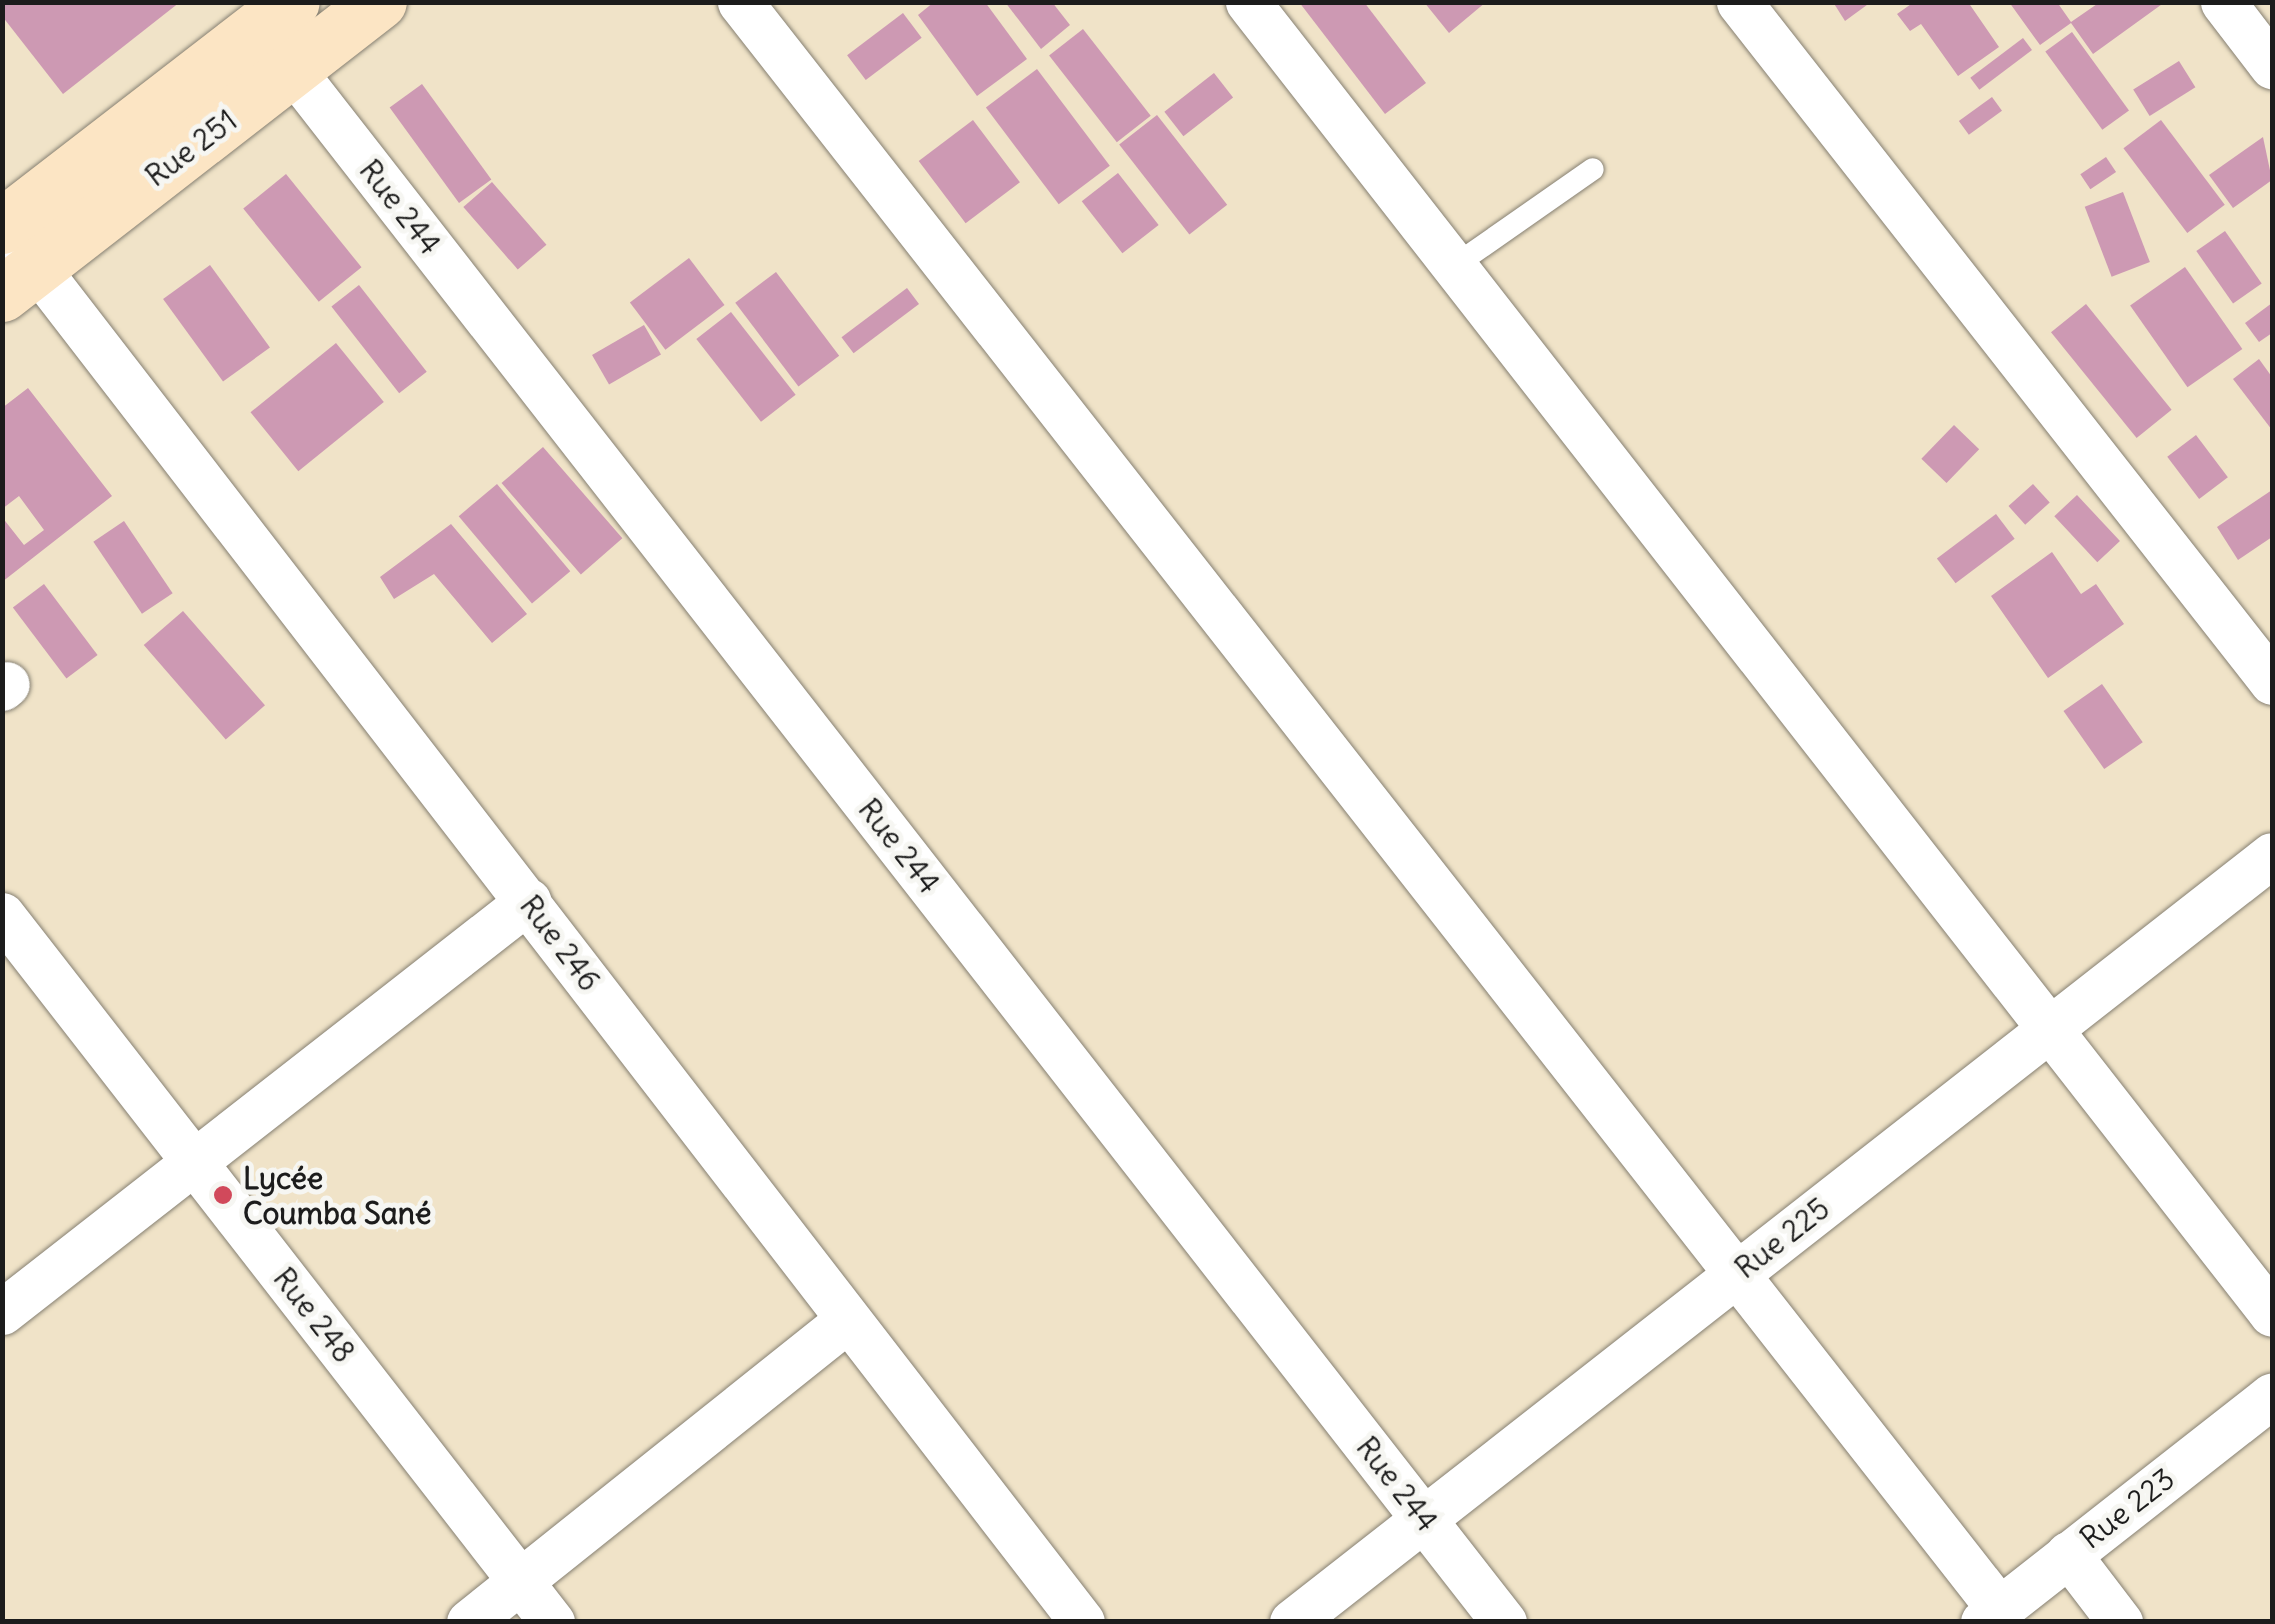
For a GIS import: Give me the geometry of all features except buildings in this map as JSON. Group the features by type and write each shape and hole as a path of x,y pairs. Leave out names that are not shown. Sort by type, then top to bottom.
{"main road":[{"name":"Rue 251","path":"9,247 292,2"},
{"name":"Rue 251","path":"9,247 293,70 379,2"}],"street":[{"path":"740,2 1737,1273 1991,1615"},
{"path":"1248,2 2272,1314"},
{"path":"1740,2 2272,682"},
{"path":"2223,2 2272,66"},
{"name":"Rue 244","path":"293,70 1504,1622"},
{"name":"Rue 246","path":"9,247 528,901 846,1320 1082,1622"},
{"name":"Rue 225","path":"1292,1622 2272,855"},
{"path":"2,1312 528,901"},
{"name":"Rue 248","path":"2,915 552,1622"},
{"path":"469,1622 846,1320"},
{"name":"Rue 223","path":"1991,1615 2272,1395"},
{"path":"2068,1554 2120,1622"}],"lane":[{"path":"1454,266 1593,169"}],"place":[{"name":"Lycée Coumba Sané","path":"223,1195"}]}
